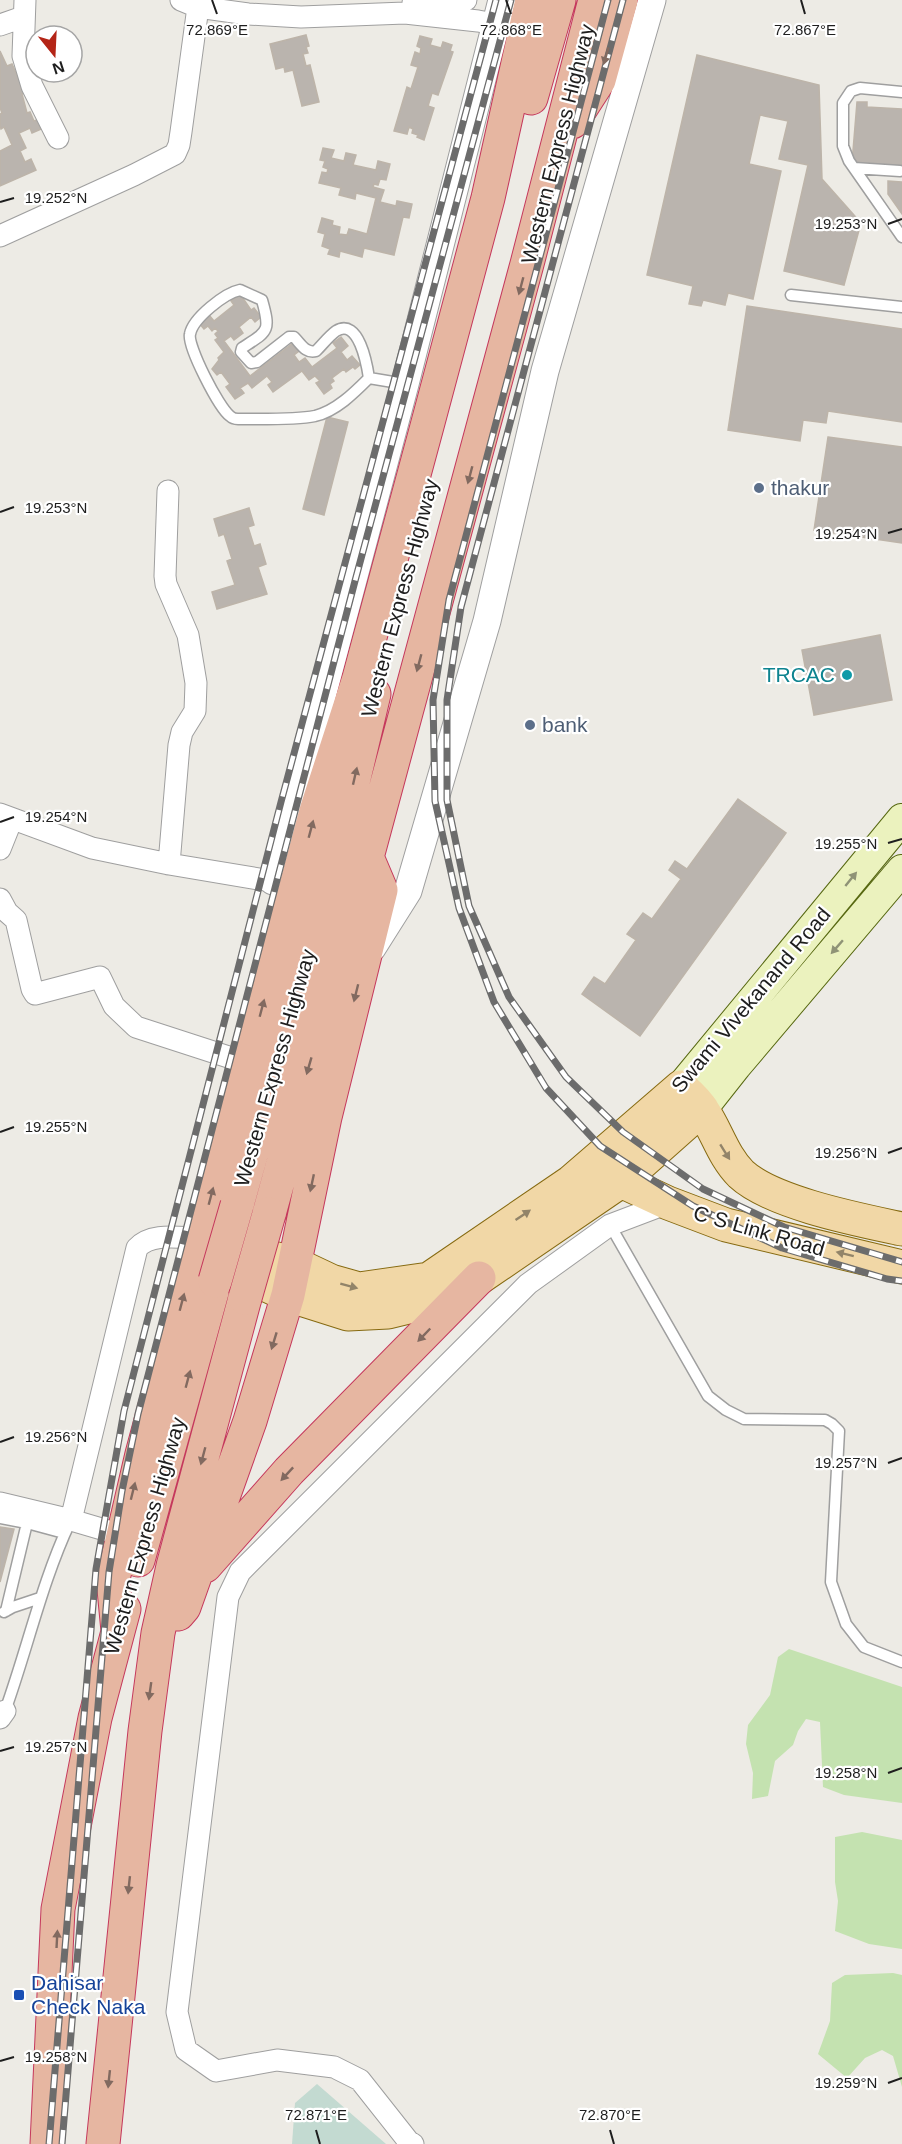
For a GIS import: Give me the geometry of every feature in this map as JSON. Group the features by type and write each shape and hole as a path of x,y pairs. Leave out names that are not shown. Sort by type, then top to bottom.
{"highway":[{"name":"Western Express Highway","path":"47,2144 58,1909 95,1718 331,864 523,123 559,0"},
{"name":"Western Express Highway","path":"103,2144 145,1731 158,1633 173,1566 524,276 595,0"},
{"path":"556,148 599,80 621,0"},
{"path":"514,14 523,123"},
{"path":"118,1631 113,1579 122,1536 247,1063 284,883 316,811 359,678 488,198 514,14"},
{"path":"158,1633 184,1608 250,1422 292,1279 325,1117 381,890 367,857"},
{"path":"284,883 331,864"},
{"path":"193,1580 289,1471 478,1278"}],"main road":[{"name":"Swami Vivekanand Road","path":"198,1245 292,1279 348,1314 388,1312 433,1301 478,1278 621,1181 692,1098 902,819"},
{"name":"Swami Vivekanand Road","path":"292,1279 330,1281 359,1289 429,1279 735,1066 902,870"},
{"name":"C S Link Road","path":"692,1098 724,1153 742,1174 765,1190 792,1200 902,1229"},
{"name":"C S Link Road","path":"621,1181 726,1226 902,1267"},
{"path":"743,1230 765,1190"}],"street":[{"path":"301,17 317,0"},
{"path":"0,849 6,817 92,848 169,864 284,883 405,384 514,14 465,7 333,6 325,4 323,0"},
{"path":"364,961 408,891 487,621 545,371 652,0"},
{"path":"0,236 175,154 181,132 189,4 248,14 274,7 301,17 405,13 465,7"},
{"path":"0,25 24,9"},
{"path":"24,9 23,56 32,86 58,138"},
{"path":"168,491 166,584 188,635 196,683 195,711 182,732 179,745 169,864"},
{"path":"0,899 7,912 16,920 35,994 100,977 114,1006 135,1027 247,1063"},
{"path":"413,2144 409,2142 360,2080 334,2067 277,2061 216,2071 186,2050 177,2012 228,1597 240,1572 528,1284 610,1225 668,1203"},
{"path":"68,1526 137,1248 154,1238 198,1245"},
{"path":"0,1503 68,1526 122,1536"}],"lane":[{"path":"902,92 860,88 851,91 843,103 843,146 849,161 902,237"},
{"path":"854,168 900,171"},
{"path":"240,290 262,300 267,321 266,330 261,336 242,348 241,352 251,363 257,362 289,337 294,337 308,352 312,352 316,351 337,331 343,330 349,331 357,338 367,356 369,378 354,393 332,408 314,416 238,419 230,417 212,390 190,346 189,336 194,324 226,295 240,290"},
{"path":"791,295 902,307"},
{"path":"369,378 405,384"},
{"path":"610,1225 708,1396 726,1410 744,1419 825,1420 839,1431 831,1582 846,1624 864,1647 902,1662"},
{"path":"0,1518 27,1523 68,1526 40,1598 2,1713"},
{"path":"3,1613 27,1523"},
{"path":"3,1613 13,1607 40,1598"}],"green space":[{"path":"789,1649 902,1687 902,1803 844,1795 823,1787 820,1722 806,1719 793,1745 775,1761 768,1796 752,1799 753,1773 746,1744 748,1725 770,1695 778,1657"},
{"path":"862,1832 902,1840 902,1949 869,1944 835,1931 838,1901 835,1882 835,1837"},
{"path":"893,1973 902,1975 902,2087 893,2056 882,2050 865,2058 847,2078 818,2054 830,2021 832,1983 845,1975"},
{"path":"317,2084 386,2144 292,2144 295,2103"}],"building":[{"path":"306,35 308,53 303,54 306,66 310,65 319,102 302,106 293,70 285,72 284,67 276,69 270,44"},
{"path":"420,36 432,39 430,45 441,48 443,42 452,45 450,51 453,52 438,95 432,93 428,106 434,108 424,140 412,133 413,129 409,127 407,134 394,131 407,87 411,89 418,67 411,65 415,52 420,54 421,48 417,46"},
{"path":"0,51 7,66 12,64 25,93 22,94 27,113 30,112 34,121 37,120 41,129 32,133 30,128 19,133 26,148 20,151 25,162 31,159 36,170 0,186 0,151 12,145 4,127 1,129 0,126 0,114 2,113 0,108"},
{"path":"697,55 819,85 822,179 861,223 844,285 784,271 808,165 779,159 788,121 760,115 749,164 781,171 753,299 728,293 725,305 703,300 701,306 689,304 693,286 647,275"},
{"path":"857,102 867,102 867,107 902,109 902,166 852,163"},
{"path":"323,148 334,150 331,158 344,161 346,153 356,155 353,165 376,170 378,161 390,164 386,180 380,179 378,185 374,184 373,187 384,190 380,202 396,206 397,201 412,204 409,218 403,217 394,255 364,248 362,257 340,251 339,257 328,254 330,249 322,246 325,234 318,232 322,218 333,221 332,225 340,227 339,234 347,235 349,229 367,234 376,198 356,193 355,199 339,195 341,188 319,183 322,172 327,173 328,169 323,167 325,161 320,160"},
{"path":"888,181 902,182 902,214 888,194"},
{"path":"240,294 251,310 254,308 261,317 255,322 251,317 239,327 243,333 234,340 231,336 224,341 250,376 293,343 299,351 294,355 299,362 305,358 312,367 337,348 333,343 341,337 348,346 341,352 347,360 352,356 360,365 346,372 344,369 332,378 334,381 330,384 332,388 324,394 316,383 320,381 315,376 309,380 302,371 273,392 268,385 272,382 267,376 252,388 248,383 240,388 244,393 235,399 226,387 230,384 221,372 217,375 212,369 224,352 215,340 218,338 215,334 218,331 215,328 212,331 208,326 204,329 199,323 209,315 214,321 234,305 231,301"},
{"path":"747,306 902,329 902,422 828,411 826,423 803,420 800,441 728,430"},
{"path":"327,417 348,422 324,515 303,509"},
{"path":"828,437 902,447 902,543 814,530"},
{"path":"249,508 254,525 248,527 254,546 260,544 266,564 258,567 267,594 217,609 212,592 235,585 227,561 232,559 224,534 219,536 214,519"},
{"name":"TRCAC","path":"880,635 892,700 814,715 802,650"},
{"path":"738,799 786,833 640,1036 582,994 594,977 605,984 636,940 627,934 643,913 652,919 681,879 669,870 675,861 687,869"},
{"path":"0,1527 14,1529 0,1582"}],"railway":[{"path":"49,2144 96,1569 124,1411 281,802 496,0"},
{"path":"62,2144 109,1572 122,1491 138,1414 355,581 511,0"},
{"path":"608,0 449,600 433,700 435,801 459,908 494,1002 546,1088 600,1146 693,1206 782,1248 887,1279 902,1281"},
{"path":"623,0 461,607 447,700 447,800 469,906 509,997 566,1077 623,1132 703,1189 784,1227 902,1262"}],"place":[{"name":"thakur","path":"759,488"},
{"name":"TRCAC","path":"847,675"},
{"name":"bank","path":"530,725"},
{"name":"Dahisar Check Naka","path":"19,1995"}]}
